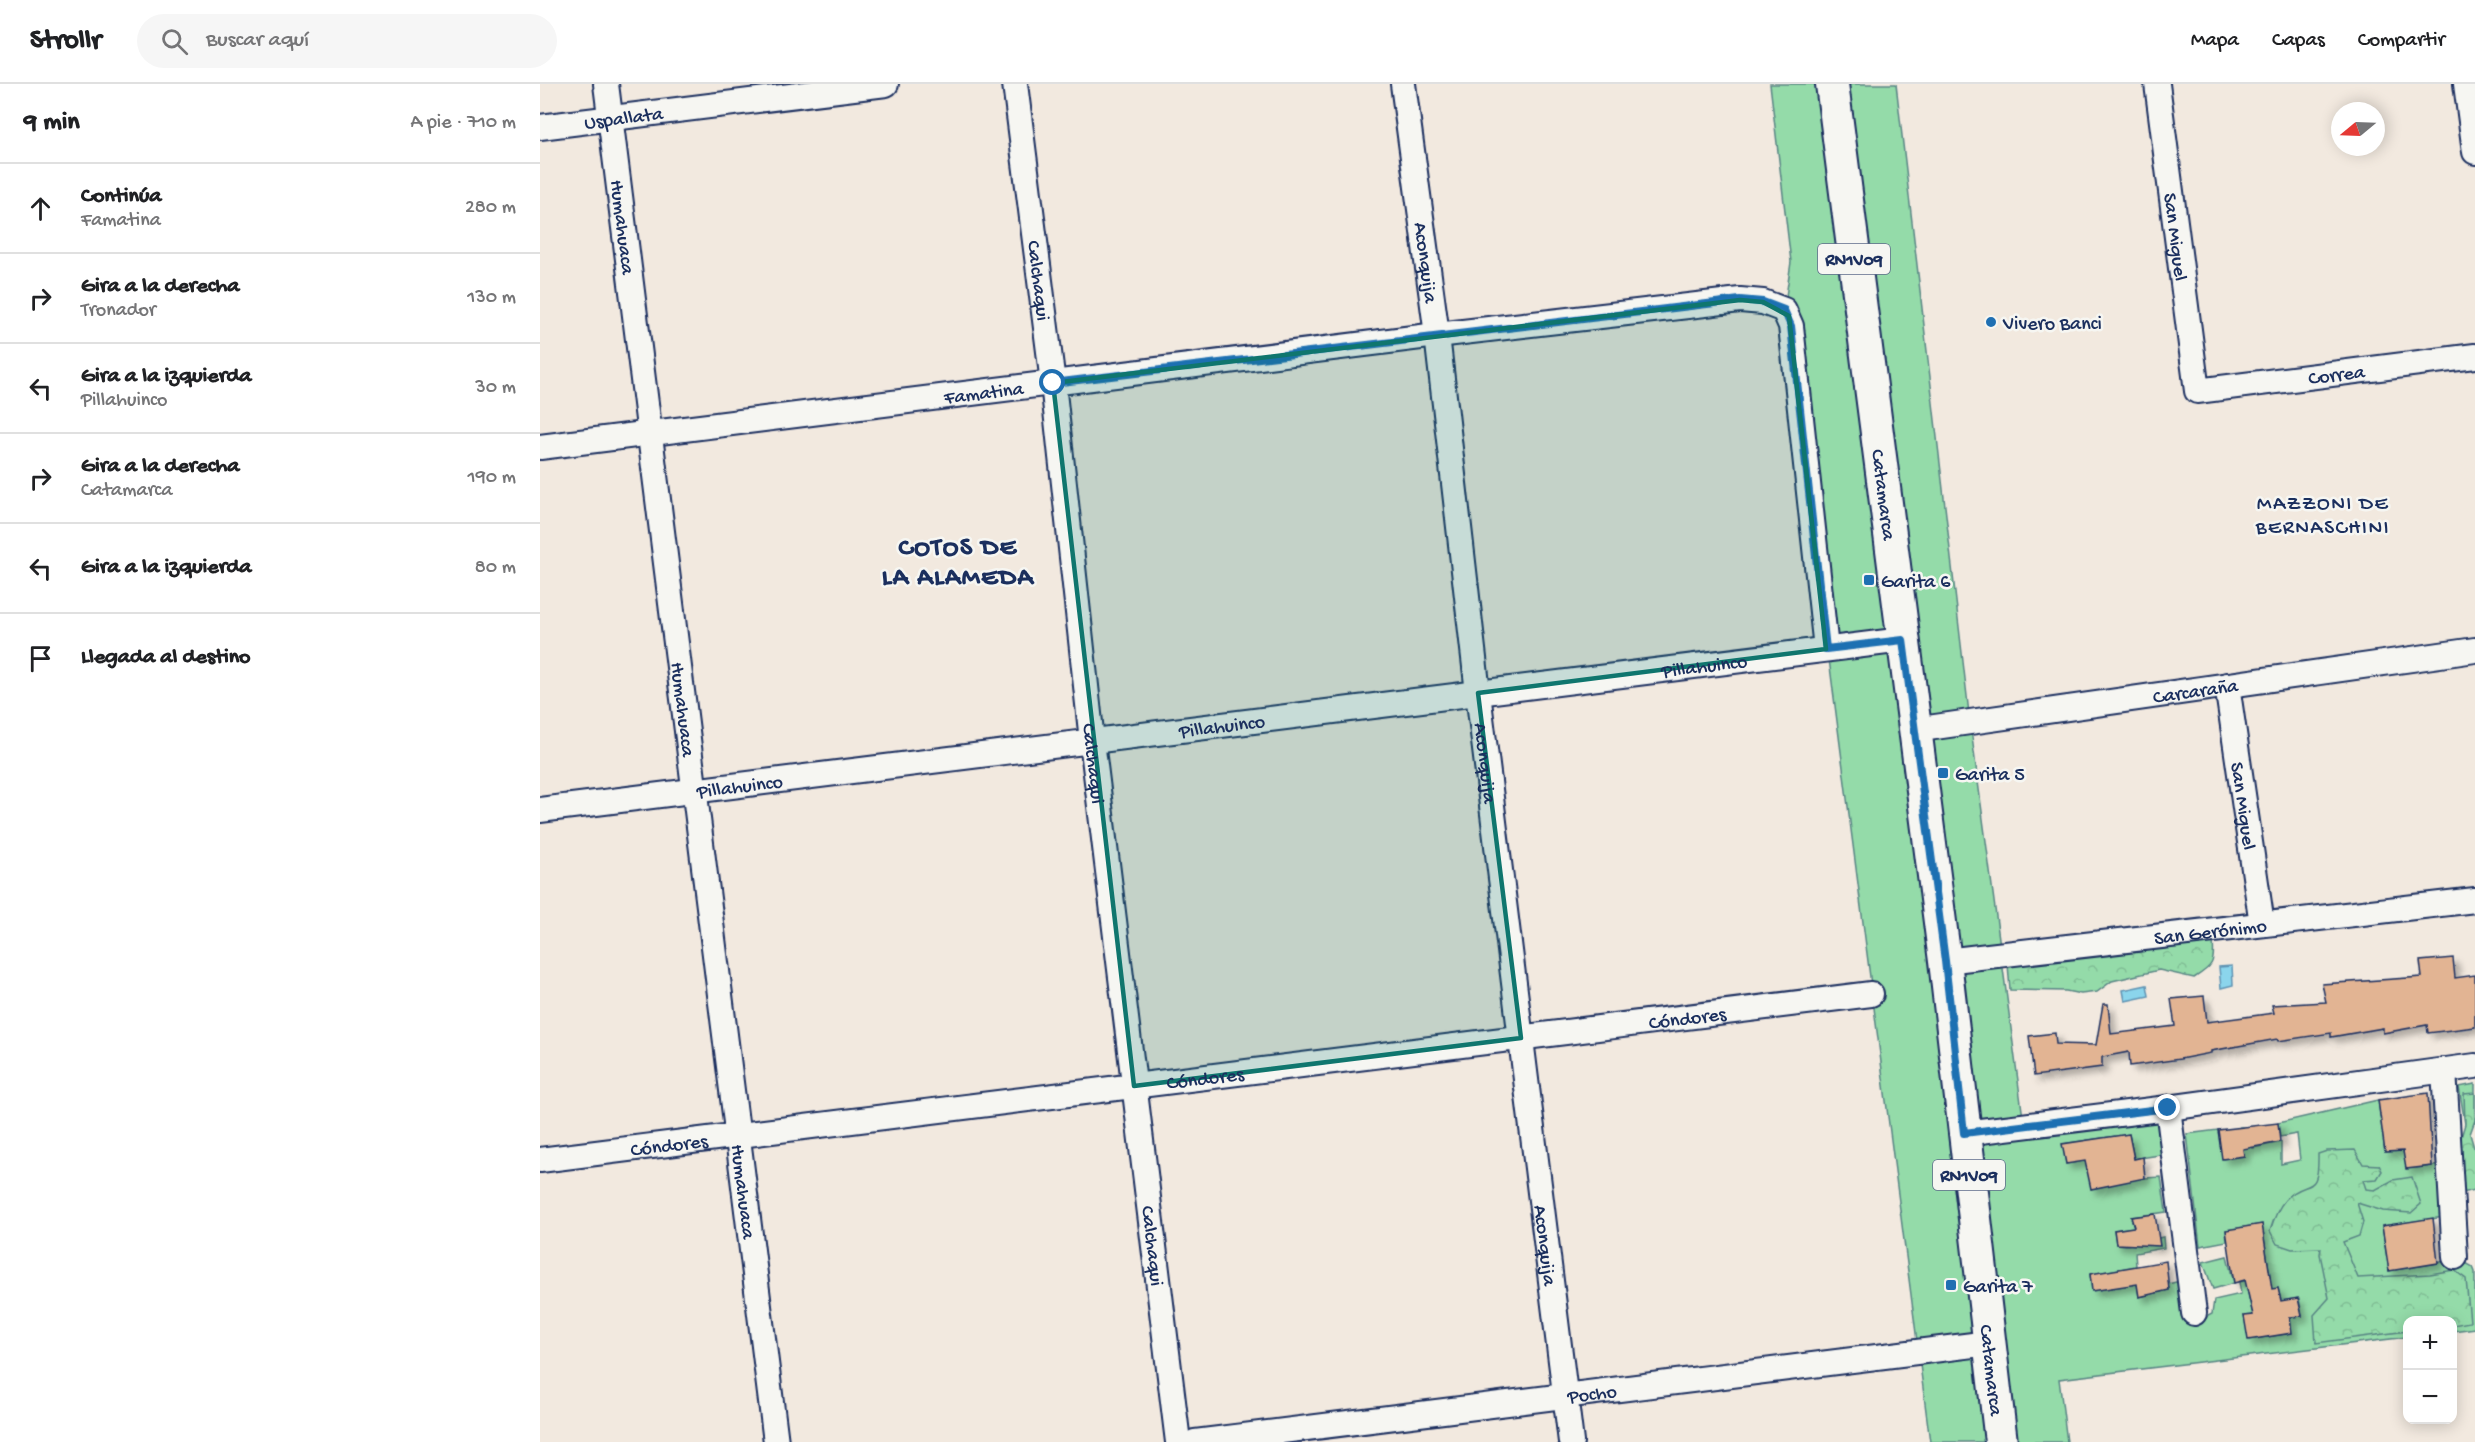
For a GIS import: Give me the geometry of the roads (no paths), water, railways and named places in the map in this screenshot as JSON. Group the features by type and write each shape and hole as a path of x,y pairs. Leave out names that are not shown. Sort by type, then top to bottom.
{"main road":[{"name":"Catamarca","path":"1832,84 1945,961 2001,1442"}],"street":[{"name":"Humahuaca","path":"606,84 776,1442"},
{"name":"Uspallata","path":"540,127 886,84"},
{"name":"Calchaqui","path":"1015,84 1053,383 1092,741 1178,1442"},
{"name":"Aconquija","path":"1403,84 1437,335 1478,693 1571,1442"},
{"name":"San Miguel","path":"2157,84 2197,392"},
{"path":"2466,84 2475,152"},
{"name":"Famatina","path":"540,447 1437,335 1740,300 1763,302 1784,310 1791,326 1826,649"},
{"name":"Correa","path":"2197,392 2475,356"},
{"name":"Pillahuinco","path":"540,810 1903,640"},
{"name":"Carcaraña","path":"1914,730 2475,650"},
{"name":"San Miguel","path":"2227,685 2262,924"},
{"name":"San Gerónimo","path":"1945,961 2475,900"},
{"name":"Cóndores","path":"540,1160 1871,994"},
{"path":"1964,1133 2475,1066"},
{"path":"2444,1070 2455,1257"},
{"path":"2168,1108 2194,1313"},
{"name":"Pocho","path":"1195,1442 1989,1343"}],"water":[{"path":"2232,966 2233,985 2221,988 2219,967"},
{"path":"2147,985 2149,996 2125,1001 2123,990"}],"place":[{"name":"Vivero Banci","path":"1991,322"},
{"name":"Garita 6","path":"1869,580"},
{"name":"Garita 5","path":"1943,773"},
{"name":"Garita 7","path":"1951,1285"}],"district":[{"name":"MAZZONI DE BERNASCHINI","path":"2323,514"},
{"name":"COTOS DE LA ALAMEDA","path":"958,560"}]}
